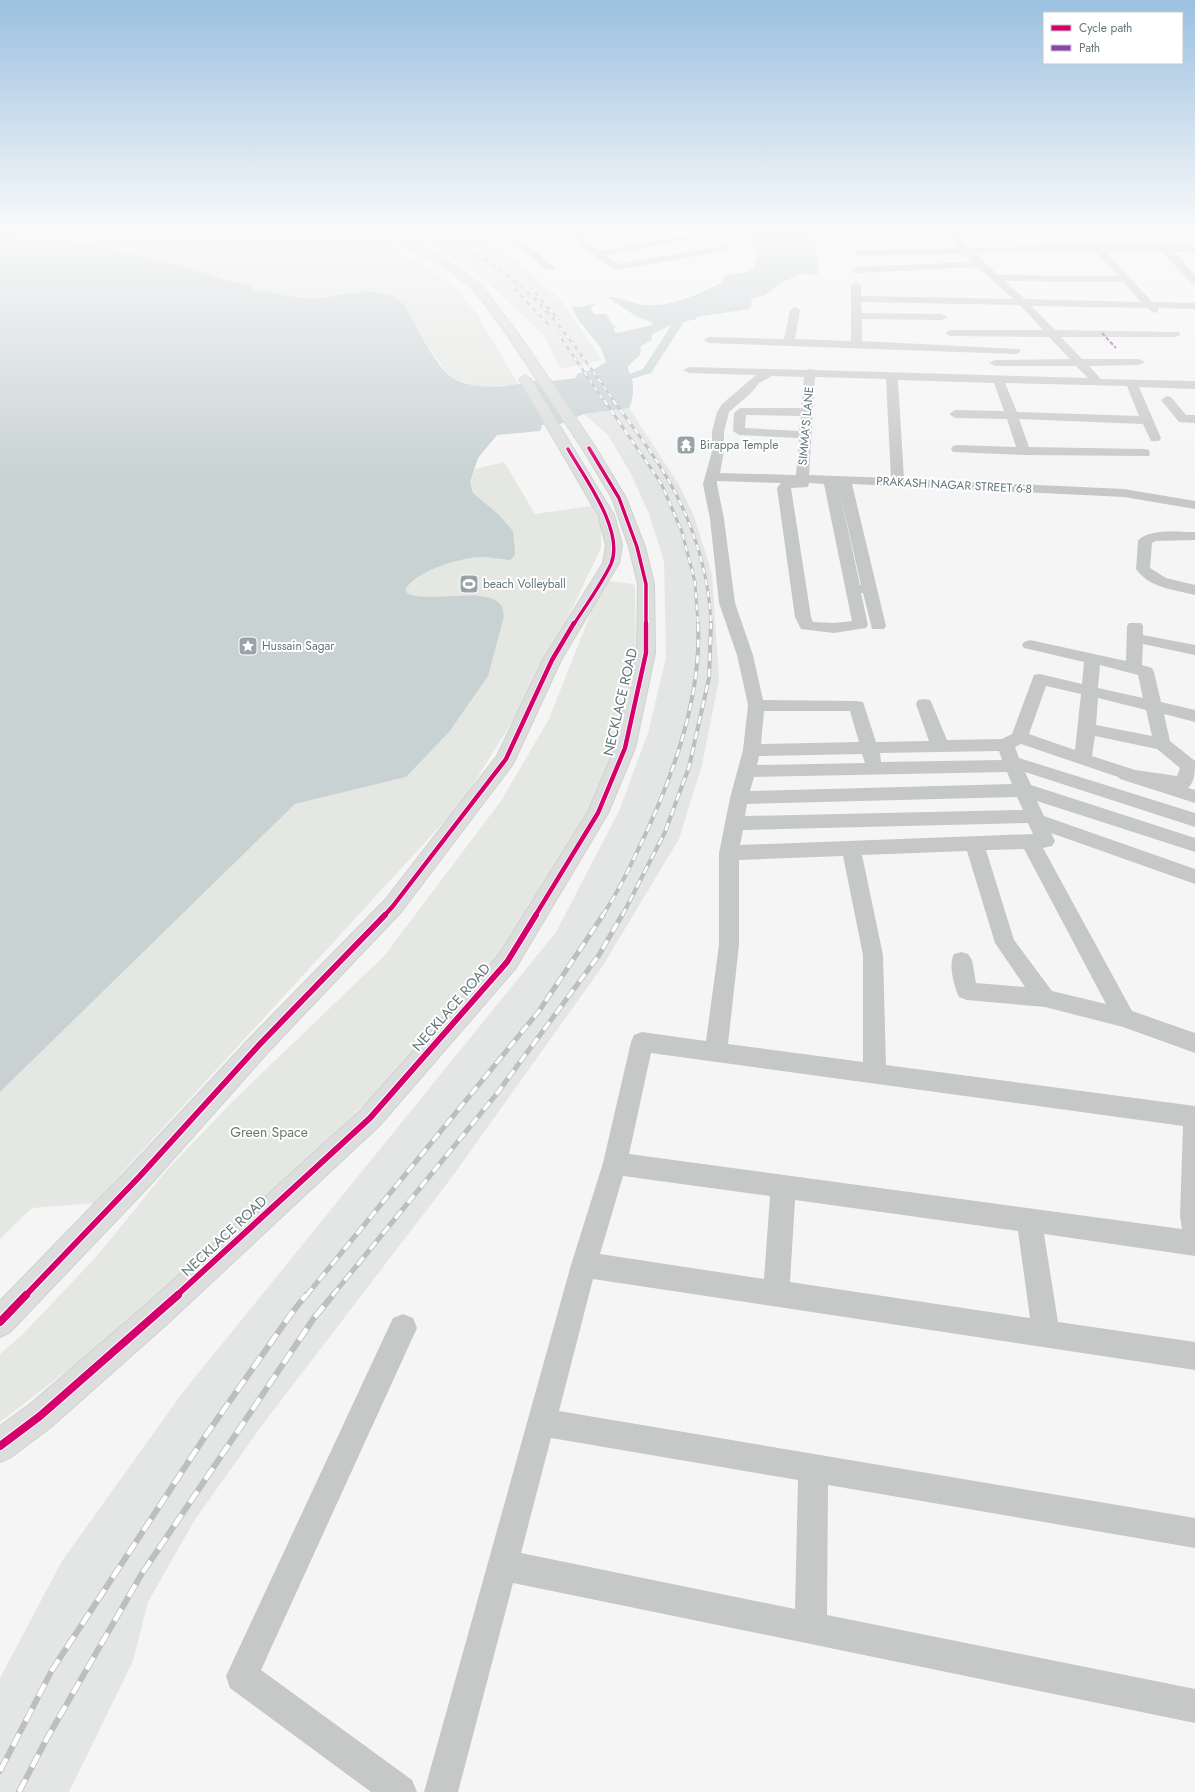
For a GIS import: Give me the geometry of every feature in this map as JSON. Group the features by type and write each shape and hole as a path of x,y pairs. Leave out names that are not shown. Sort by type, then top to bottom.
{"main road":[{"name":"NECKLACE ROAD","path":"0,1322 140,1176 260,1044 392,906 506,759 552,660 611,563 614,546 606,515 578,449 534,367 497,313"},
{"name":"NECKLACE ROAD","path":"0,1446 40,1416 157,1314 370,1118 506,962 598,813 625,748 646,653 646,584 637,547 619,498 578,449 520,371"},
{"path":"611,563 641,563"}],"street":[{"path":"782,345 794,313"},
{"path":"856,313 857,344"},
{"path":"939,313 950,333 957,352"},
{"path":"1032,313 1097,381"},
{"path":"950,333 1174,334 1156,313"},
{"path":"856,316 942,318"},
{"path":"1102,333 1116,348"},
{"path":"709,340 782,345 857,344 957,352 1015,351"},
{"path":"981,363 1139,362"},
{"path":"716,1051 729,945 729,853 739,798 752,750 756,705 745,656 727,603 717,519 710,484 718,451 718,432 723,412 726,407 748,390 755,381 775,369"},
{"path":"689,370 775,369 892,376 1195,385"},
{"name":"SIMMA'S LANE","path":"802,479 810,372"},
{"path":"892,376 898,482"},
{"path":"998,379 1024,451"},
{"path":"1131,383 1155,438"},
{"path":"1167,400 1183,419 1195,419"},
{"path":"805,435 738,430 740,413 742,412 807,412"},
{"path":"955,414 1146,420"},
{"path":"957,449 1144,453"},
{"name":"PRAKASH NAGAR STREET 6-8","path":"711,477 898,482 1124,493 1195,506"},
{"path":"835,481 869,589 878,626"},
{"path":"835,481 860,625 834,628 807,626 803,617 784,486 791,484 835,481"},
{"path":"1195,536 1153,537 1147,539 1144,542 1143,569 1147,574 1162,582 1195,590"},
{"path":"853,589 869,589"},
{"path":"1134,668 1135,632 1195,650"},
{"path":"1030,645 1146,672 1162,744"},
{"path":"1057,683 1065,653"},
{"path":"1076,806 1084,786 1087,760 1087,729 1092,659"},
{"path":"729,853 1045,841 1014,764 1012,741 1040,679 1195,716"},
{"path":"924,704 938,746 943,767 972,844 1005,943 1045,998"},
{"path":"756,705 857,706 897,847"},
{"path":"1087,729 1162,744 1189,766 1184,784 1126,775"},
{"path":"752,750 938,746 1012,741 1087,760 1126,775 1195,797"},
{"path":"795,749 798,770 818,849"},
{"path":"747,771 876,769 1014,764 1195,820"},
{"path":"1153,832 1158,809 1160,809 1167,788"},
{"path":"739,798 1025,790 1195,845"},
{"path":"735,823 890,819 1035,818 1195,877"},
{"path":"1030,842 1124,1018"},
{"path":"850,848 873,955 875,1074"},
{"path":"961,960 967,991 1045,998 1124,1018 1195,1043"},
{"path":"441,1792 584,1264 615,1163 642,1042 1195,1118 1193,1216 1195,1233"},
{"path":"615,1163 1195,1243"},
{"path":"776,1293 783,1186"},
{"path":"1029,1220 1046,1333"},
{"path":"584,1264 1195,1356"},
{"path":"400,1792 242,1676 403,1328"},
{"path":"541,1422 1195,1533"},
{"path":"811,1628 813,1468"},
{"path":"502,1565 1195,1706"}],"shaded area":[{"name":"Hussain Sagar","path":"0,313 408,313 428,348 445,372 459,381 471,385 485,386 512,385 550,378 552,381 576,378 577,374 597,368 606,362 601,348 577,318 575,313 606,314 613,325 618,326 614,328 614,331 618,333 652,325 653,323 630,313 725,313 696,317 697,319 673,324 652,334 652,340 641,346 640,355 628,366 633,385 632,398 629,408 584,414 560,424 542,425 540,431 497,435 478,458 470,482 473,493 498,514 513,531 515,554 512,559 508,560 479,557 450,563 428,571 411,582 406,589 407,593 417,596 485,597 495,600 502,607 504,616 488,676 449,732 406,777 295,804 0,1092"},
{"path":"520,313 570,313 602,360 561,369 543,334"},
{"path":"629,408 679,485 694,516 712,574 719,680 702,765 679,839 602,967 452,1177 263,1424 194,1521 148,1602 133,1661 69,1792 0,1792 0,1678 62,1561 183,1392 556,932 619,811 648,733 666,658 664,561 649,514 631,474 608,435 584,414"}],"green space":[{"path":"366,313 475,313 519,385 478,386 458,380 449,375 425,342"},
{"path":"504,462 535,514 592,506 601,527 601,548 540,676 463,801 94,1203 32,1208 0,1239 0,1092 295,804 406,777 482,596 434,599 415,596 407,593 406,589 411,582 428,571 450,563 479,557 508,560 473,493 470,482 475,469"},
{"name":"Green Space","path":"609,581 633,584 635,587 636,671 619,747 596,802 504,950 401,1069 295,1171 179,1279 90,1353 0,1422 0,1354 23,1334 96,1257 167,1170 234,1100 384,956 501,801 549,719 594,605"}],"waterway":[{"path":"606,386 613,385 627,377 647,371 685,313"}],"railway":[{"path":"537,313 549,325"},
{"path":"547,313 586,361 614,401"},
{"path":"552,313 558,319"},
{"path":"559,335 604,401"},
{"path":"604,400 661,483 682,532 695,582 698,624"},
{"path":"613,400 643,441 679,499 699,551 707,587 711,624"},
{"path":"602,916 612,901 649,827 672,771 689,712 695,682 698,652 698,624"},
{"path":"622,916 665,832 689,767 709,678 711,624"},
{"path":"306,1296 539,1011 603,915"},
{"path":"332,1296 495,1096 599,955 622,915"},
{"path":"0,1771 52,1670 206,1435 306,1295"},
{"path":"19,1792 46,1740 141,1575 314,1318 333,1295"}],"marked path":[{"path":"1102,333 1116,348"}],"cycle path":[{"path":"0,1446 40,1416 157,1314 370,1118 507,962 598,813 625,748 646,653 646,584 637,547 619,498 589,448"},
{"path":"0,1322 140,1176 260,1044 393,906 506,759 552,660 611,563 614,545 606,515 568,449"}],"place":[{"name":"Birappa Temple","path":"686,445"},
{"name":"beach Volleyball","path":"469,584"},
{"name":"Hussain Sagar","path":"248,646"}]}
